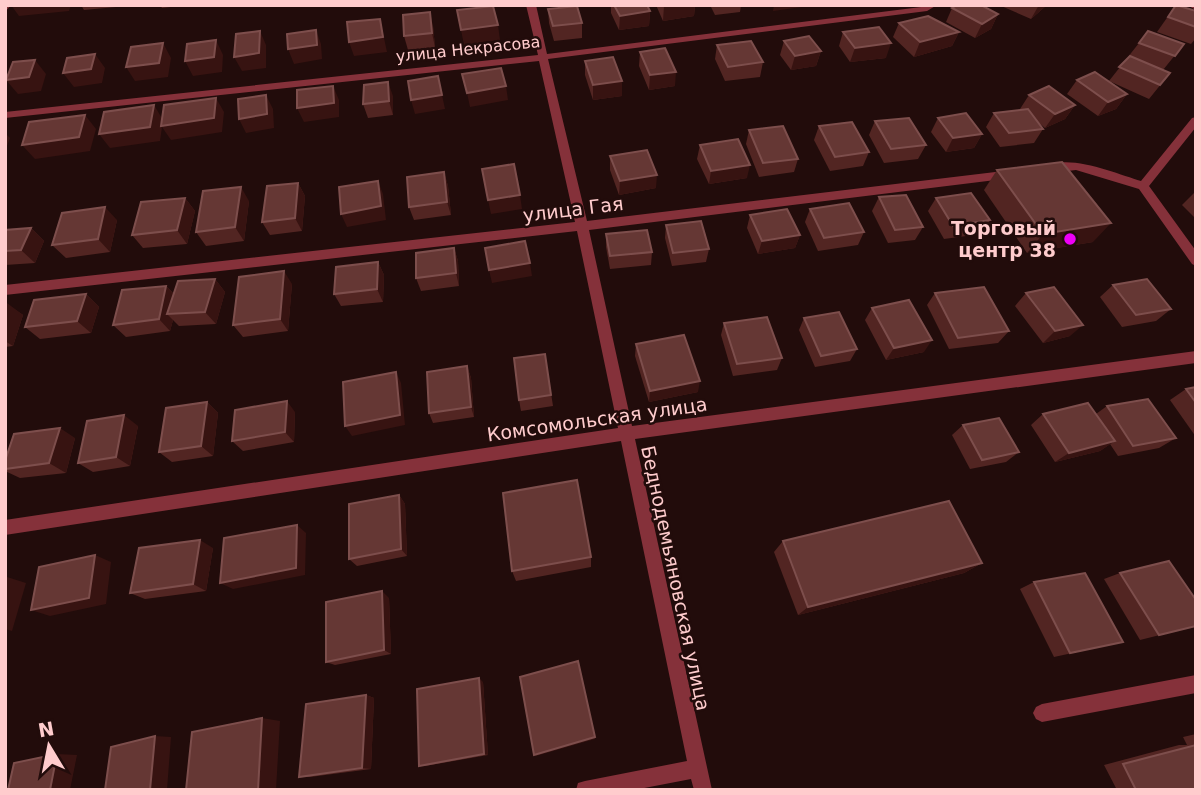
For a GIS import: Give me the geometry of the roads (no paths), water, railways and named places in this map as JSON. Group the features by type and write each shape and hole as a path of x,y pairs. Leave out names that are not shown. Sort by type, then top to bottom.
{"street":[{"name":"Беднодемьяновская улица","path":"531,5 582,226 703,790"},
{"name":"улица Некрасова","path":"5,115 544,57 927,8 933,5"},
{"path":"1191,5 1196,7"},
{"path":"1143,186 1196,120"},
{"path":"1035,171 1076,166 1143,186 1196,261"},
{"name":"улица Гая","path":"5,290 582,226 1021,173"},
{"name":"Комсомольская улица","path":"5,528 625,434 1196,357"},
{"path":"1042,713 1196,684"},
{"path":"585,790 698,768"}],"place":[{"name":"Торговый центр 38","path":"1070,239"}]}
